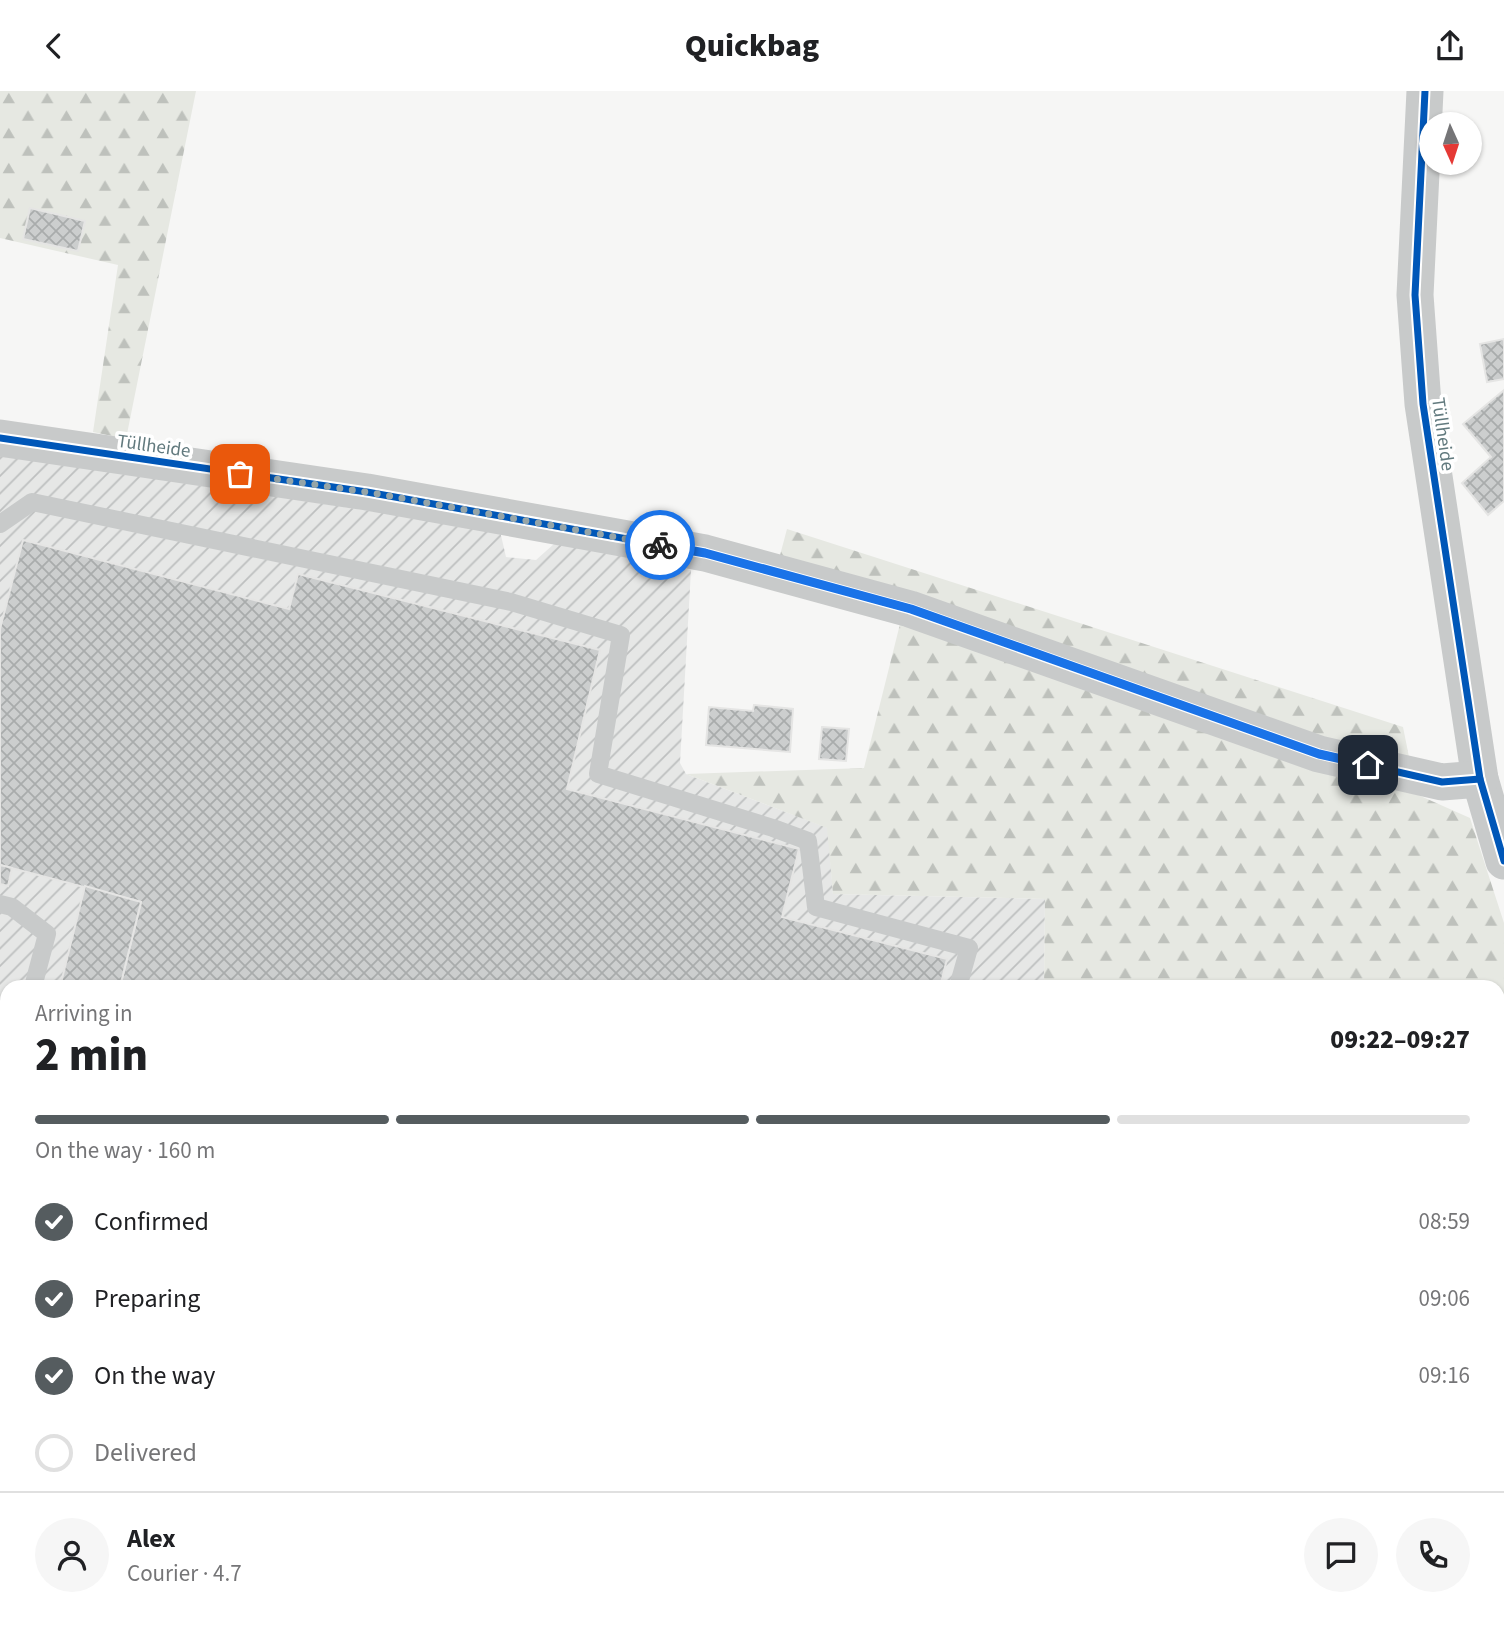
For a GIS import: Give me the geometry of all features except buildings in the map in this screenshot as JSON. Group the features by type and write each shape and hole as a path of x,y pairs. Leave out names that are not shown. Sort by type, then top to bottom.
{"street":[{"name":"Tüllheide","path":"1425,91 1415,295 1423,404 1480,779 1504,861"},
{"name":"Tüllheide","path":"0,438 367,492 705,553 911,609 1319,754 1442,782 1480,779"}],"lane":[{"path":"0,524 32,502 511,602 621,635 598,774 807,841 817,907 969,948 960,980"},
{"path":"0,904 12,907 47,934 35,980"}],"shaded area":[{"path":"0,454 500,531 506,557 536,560 555,543 691,570 680,763 686,774 828,828 833,894 1045,899 1044,980 0,980"}],"green space":[{"path":"0,91 196,91 126,439 93,432 118,265 0,238"},
{"path":"787,529 1403,727 1410,762 1321,741 779,559"},
{"path":"900,624 1416,794 1470,818 1504,923 1504,980 1044,980 1045,899 833,894 827,828 686,774 864,768"}],"cycle path":[{"path":"1425,91 1415,295 1423,404 1480,779 1504,861"},
{"path":"0,438 367,492 705,553 910,609 1319,754 1442,782 1480,779"}],"way so far":[{"path":"240,474 367,492 660,545"}],"route":[{"path":"660,545 705,553 911,609 1319,754 1368,765"}]}
